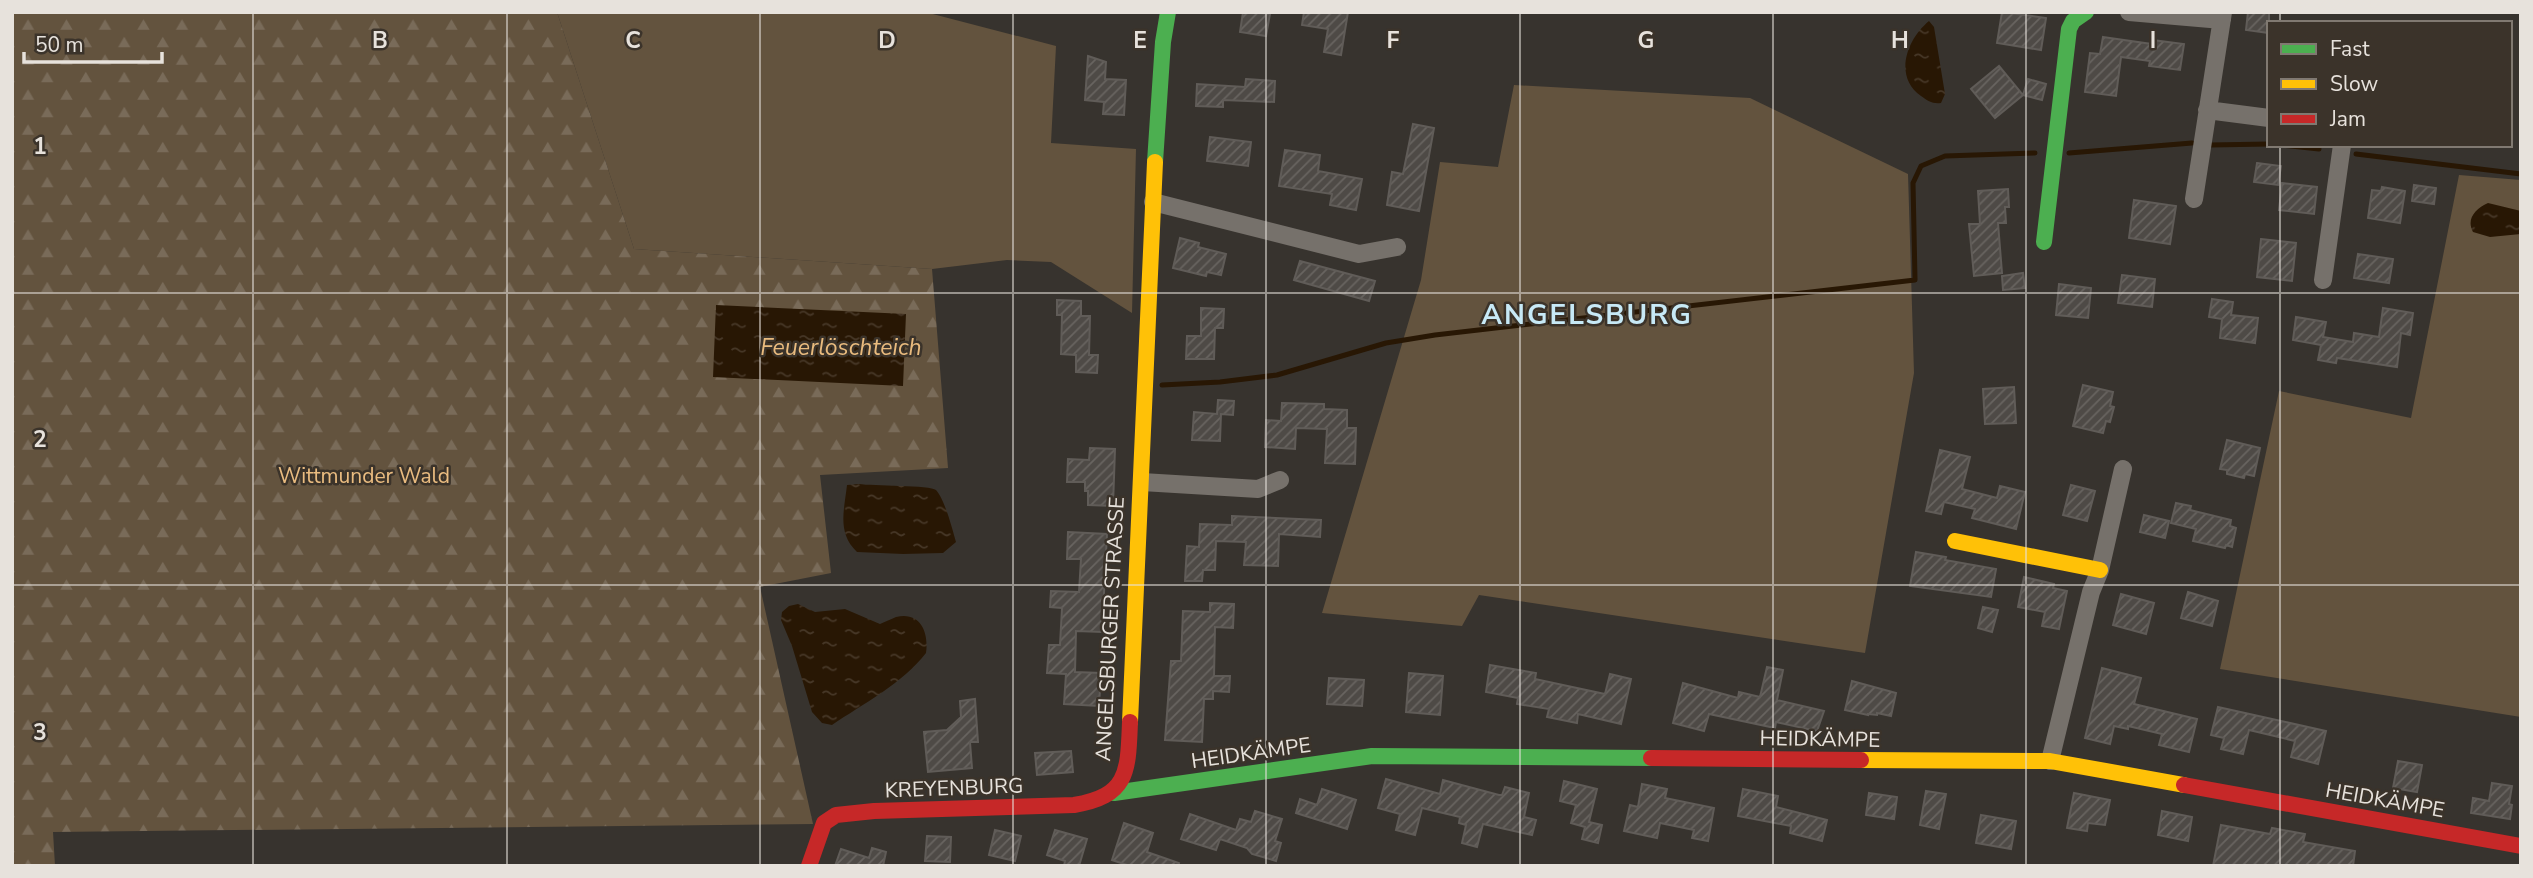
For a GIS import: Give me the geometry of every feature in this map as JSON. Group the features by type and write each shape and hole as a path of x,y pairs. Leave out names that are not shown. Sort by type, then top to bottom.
{"street":[{"name":"ANGELSBURGER STRASSE","path":"1118,786 1128,764 1153,202 1163,42 1168,12"},
{"path":"2044,242 2069,29 2073,21 2086,12"},
{"path":"2129,12 2223,16 2194,199"},
{"path":"2207,110 2267,118"},
{"path":"2323,280 2342,147"},
{"path":"1153,202 1359,254 1397,247"},
{"path":"2050,761 2091,592 2100,570 2123,469"},
{"name":"ANGELSBURGER STRASSE","path":"1142,482 1258,489 1280,480"},
{"path":"1955,541 2100,570"},
{"name":"HEIDKÄMPE","path":"1118,786 1372,756 2050,761 2521,846"},
{"name":"KREYENBURG","path":"809,866 824,823 836,816 863,812 1074,805 1097,802 1118,786"}],"green space":[{"name":"Wittmunder Wald","path":"12,12 557,12 634,249 932,269 948,468 820,475 831,573 760,587 813,824 53,832 55,866 12,866"},
{"path":"557,12 925,12 1056,46 1051,143 1136,149 1132,313 1051,262 1007,260 932,269 634,249"},
{"path":"1514,85 1750,98 1908,174 1914,373 1865,653 1479,595 1462,626 1322,613 1421,280 1440,162 1498,167"},
{"path":"2459,175 2521,180 2521,717 2220,669 2279,391 2411,418"}],"water":[{"path":"1929,21 1934,27 1945,94 1941,103 1928,101 1912,88 1905,68 1909,47"},
{"path":"2488,203 2521,211 2521,234 2490,237 2473,232 2473,215"},
{"name":"Feuerlöschteich","path":"716,305 906,314 903,386 713,377"},
{"path":"847,485 936,490 945,507 956,542 943,553 857,552 847,537 843,521"},
{"path":"798,604 815,612 845,609 880,624 896,617 912,617 922,625 927,645 926,653 906,674 882,692 832,725 822,723 812,712 792,646 781,620 782,612 789,606"}],"building":[{"path":"1243,12 1270,14 1266,36 1240,32"},
{"path":"1304,12 1348,12 1341,55 1324,52 1328,29 1302,25"},
{"path":"2002,12 2046,18 2041,50 1997,43"},
{"path":"2248,12 2269,12 2267,33 2246,30"},
{"path":"2103,37 2152,44 2152,40 2184,44 2180,70 2149,66 2150,61 2121,57 2116,96 2085,92 2090,53 2100,54"},
{"path":"1088,56 1106,62 1105,79 1126,80 1124,115 1103,114 1104,102 1085,100"},
{"path":"1999,66 2023,95 1995,118 1971,89"},
{"path":"1246,79 1275,81 1274,102 1223,100 1223,107 1196,106 1197,84 1245,87"},
{"path":"2028,79 2046,84 2042,100 2023,95"},
{"path":"1413,124 1434,128 1419,211 1387,205 1392,172 1403,174"},
{"path":"1210,137 1251,142 1248,166 1207,161"},
{"path":"1285,150 1320,155 1318,171 1362,179 1356,210 1330,205 1332,194 1279,186"},
{"path":"2257,163 2281,166 2278,185 2254,182"},
{"path":"2282,183 2317,187 2314,214 2279,210"},
{"path":"2414,185 2436,188 2434,204 2412,201"},
{"path":"2382,187 2405,191 2400,223 2368,218 2372,190 2381,191"},
{"path":"2008,189 2006,223 1998,223 2002,273 1974,276 1969,224 1980,224 1978,191"},
{"path":"2134,200 2176,206 2170,244 2129,238"},
{"path":"1180,238 1199,243 1198,247 1226,254 1221,275 1207,272 1206,276 1173,268"},
{"path":"2261,239 2296,243 2292,281 2257,277"},
{"path":"2358,254 2393,259 2389,283 2354,278"},
{"path":"1300,261 1375,281 1369,301 1294,280"},
{"path":"2023,273 2025,288 2003,290 2002,276"},
{"path":"2122,275 2155,279 2152,307 2118,303"},
{"path":"2059,284 2091,288 2088,318 2056,315"},
{"path":"2212,299 2233,302 2231,315 2258,318 2255,343 2220,338 2222,319 2209,317"},
{"path":"1057,300 1081,301 1081,316 1090,316 1089,355 1098,355 1097,373 1076,372 1076,355 1061,354 1062,315 1057,315"},
{"path":"1201,308 1224,309 1223,328 1215,328 1214,359 1186,359 1187,336 1201,336"},
{"path":"2383,308 2413,313 2410,335 2401,333 2397,367 2337,358 2336,363 2318,360 2321,345 2293,340 2296,317 2326,322 2323,337 2353,342 2354,333 2379,337"},
{"path":"2083,385 2113,392 2110,406 2114,407 2110,422 2106,421 2103,433 2073,426"},
{"path":"2014,387 2016,423 1985,424 1983,389"},
{"path":"1218,400 1234,401 1233,415 1221,414 1220,441 1192,440 1194,412 1217,414"},
{"path":"1282,403 1324,404 1324,409 1347,410 1347,428 1356,428 1355,464 1325,463 1327,429 1296,428 1295,449 1265,447 1266,420 1281,421"},
{"path":"2227,440 2260,448 2254,476 2245,474 2244,478 2227,474 2227,470 2220,469"},
{"path":"1090,448 1115,449 1113,506 1088,505 1085,482 1067,482 1068,459 1089,460"},
{"path":"1940,450 1970,457 1962,489 1997,498 2000,486 2025,492 2016,529 1972,518 1975,509 1944,502 1941,514 1926,511"},
{"path":"2071,485 2095,491 2087,521 2063,515"},
{"path":"2176,503 2191,506 2190,510 2231,520 2230,526 2236,528 2232,547 2193,541 2196,529 2171,523"},
{"path":"2144,515 2169,521 2165,538 2140,532"},
{"path":"1232,516 1321,520 1320,537 1279,534 1278,566 1244,565 1246,542 1216,541 1215,570 1203,570 1202,581 1185,581 1187,546 1199,547 1200,524 1232,525"},
{"path":"1068,532 1107,534 1102,632 1076,631 1075,672 1101,673 1099,706 1064,704 1066,674 1047,673 1049,645 1060,645 1062,608 1050,607 1051,591 1079,592 1081,559 1067,559"},
{"path":"1916,552 1996,569 1991,597 1910,586"},
{"path":"2024,577 2054,584 2053,588 2067,591 2059,629 2042,626 2045,612 2018,607"},
{"path":"2188,592 2218,601 2212,626 2181,618"},
{"path":"2121,594 2154,603 2146,634 2113,625"},
{"path":"1210,603 1234,604 1233,628 1215,627 1214,676 1230,676 1229,692 1213,691 1213,699 1204,699 1202,742 1165,740 1171,661 1181,661 1183,611 1210,612"},
{"path":"1983,607 1998,610 1992,632 1978,628"},
{"path":"1490,665 1536,673 1535,679 1605,694 1610,674 1631,679 1621,724 1578,714 1577,723 1547,717 1549,709 1517,704 1518,698 1486,692"},
{"path":"1767,667 1783,670 1777,700 1824,711 1817,731 1776,722 1775,728 1709,714 1704,731 1673,723 1683,683 1738,698 1739,692 1760,697"},
{"path":"2102,668 2141,678 2134,704 2197,719 2189,752 2159,745 2162,734 2128,726 2128,729 2114,726 2110,744 2085,738"},
{"path":"1409,673 1443,676 1440,715 1406,712"},
{"path":"1329,678 1364,680 1362,706 1327,704"},
{"path":"1852,681 1896,693 1891,716 1845,710"},
{"path":"975,699 978,742 970,742 972,768 928,772 924,732 947,730 961,717 960,701"},
{"path":"2218,707 2326,731 2318,764 2291,757 2295,741 2249,730 2243,754 2221,749 2224,738 2211,735"},
{"path":"1071,751 1073,772 1037,775 1035,753"},
{"path":"2398,761 2422,765 2417,792 2393,788"},
{"path":"1386,779 1440,794 1443,780 1499,795 1502,795 1505,787 1529,793 1524,817 1536,820 1532,835 1483,824 1477,847 1462,843 1466,825 1459,823 1460,817 1422,808 1415,835 1396,830 1400,814 1378,808"},
{"path":"1564,781 1597,789 1589,822 1602,825 1598,843 1582,839 1585,827 1571,823 1576,805 1560,801"},
{"path":"2492,783 2512,786 2510,819 2471,813 2473,798 2489,801"},
{"path":"1642,784 1667,789 1665,798 1714,808 1708,841 1692,838 1694,830 1660,823 1657,838 1624,831 1630,805 1638,807"},
{"path":"1322,789 1356,800 1347,829 1296,813 1300,799 1317,805"},
{"path":"1743,789 1778,796 1776,807 1827,820 1822,841 1790,833 1791,826 1738,816"},
{"path":"1926,791 1946,794 1939,829 1920,825"},
{"path":"1869,793 1897,797 1894,819 1866,815"},
{"path":"2074,793 2110,800 2105,825 2088,823 2087,831 2067,828"},
{"path":"1255,811 1282,819 1275,841 1281,843 1276,861 1252,854 1247,848 1220,839 1216,850 1181,839 1190,814 1236,830 1240,819 1251,822"},
{"path":"2162,811 2192,817 2188,841 2158,835"},
{"path":"1981,815 2016,821 2011,849 1976,843"},
{"path":"1124,823 1153,833 1147,852 1179,863 1178,866 1130,866 1112,860"},
{"path":"2221,825 2270,834 2272,828 2305,834 2303,842 2355,851 2353,866 2213,866"},
{"path":"995,830 1021,836 1015,861 989,855"},
{"path":"1055,830 1087,839 1079,866 1064,866 1065,861 1047,855"},
{"path":"927,836 951,837 950,862 925,861"},
{"path":"872,848 886,852 883,866 835,866 841,849 869,858"}],"waterway":[{"path":"2069,153 2192,143"},
{"path":"2210,145 2267,144"},
{"path":"2300,147 2319,149"},
{"path":"1162,385 1277,375 1386,343 1435,335 1915,280 1913,183 1921,166 1945,156 2035,153"},
{"path":"2356,154 2521,174"}],"traffic: fast":[{"path":"1155,162 1163,42 1168,12"},
{"path":"2044,242 2069,29 2073,21 2086,12"},
{"path":"1114,793 1372,756 1651,758"}],"traffic: slow":[{"path":"1130,722 1155,162"},
{"path":"1955,541 2100,570"},
{"path":"1861,760 2050,761 2184,785"}],"traffic: jam":[{"path":"809,866 824,823 836,815 874,811 1074,805 1106,795 1115,788 1126,767 1130,722"},
{"path":"1651,758 1861,760"},
{"path":"2184,785 2521,846"}],"district":[{"name":"ANGELSBURG","path":"1587,315"}]}
